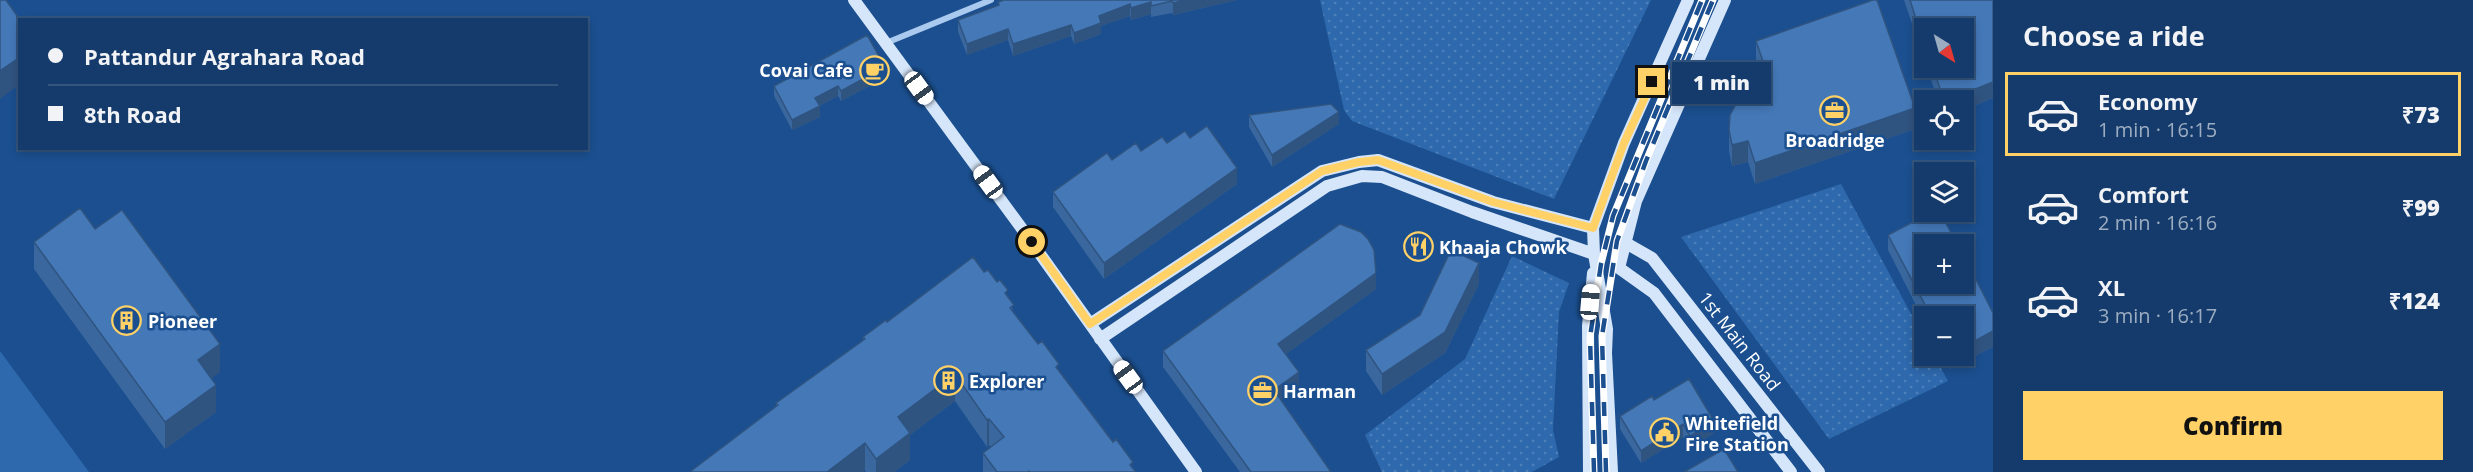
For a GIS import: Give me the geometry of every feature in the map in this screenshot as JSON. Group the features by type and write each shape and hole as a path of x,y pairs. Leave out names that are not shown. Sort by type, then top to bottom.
{"street":[{"path":"854,0 1196,472"},
{"path":"886,43 991,0"},
{"path":"1589,472 1588,326 1594,254 1593,228 1624,143 1688,0"},
{"path":"1725,0 1636,201 1619,268 1654,293 1791,472"},
{"path":"1090,324 1322,171 1359,162 1378,160 1493,202 1593,228"},
{"path":"1100,339 1327,186 1362,176 1382,177 1472,212 1594,254"},
{"name":"1st Main Road","path":"1624,242 1652,258 1819,472"},
{"path":"1594,254 1607,329 1606,353 1612,472"}],"shaded area":[{"path":"1320,0 1651,0 1554,199 1352,121 1344,110"},
{"path":"1841,184 1914,319 1914,366 1940,366 1948,381 1829,439 1681,237"},
{"path":"1512,256 1569,283 1559,312 1553,430 1559,457 1532,472 1382,472 1365,435 1465,359"},
{"path":"0,351 89,472 0,472"}],"building":[{"path":"0,0 6,0 19,18 18,58 0,71"},
{"path":"1004,0 1187,0 1151,6 1151,2 1131,8 1130,4 1099,16 1101,23 1074,33 1071,25 1013,44 1008,29 967,44 958,20 999,5 998,2"},
{"path":"1877,0 1914,108 1755,163 1748,141 1732,145 1729,130 1730,115 1739,99 1751,83 1767,73 1756,41"},
{"path":"1910,0 1993,0 1993,82 1973,90 1941,90 1936,78 1974,78 1974,18 1916,18"},
{"path":"867,35 885,67 841,91 838,86 815,98 820,106 792,120 774,86"},
{"path":"1331,104 1339,112 1272,155 1249,115"},
{"path":"1207,126 1237,168 1104,263 1053,192 1107,153 1112,160 1136,143 1141,151 1162,137 1167,143 1185,131 1190,138"},
{"name":"Pioneer","path":"80,208 95,229 122,210 220,344 198,360 216,385 165,422 34,242"},
{"path":"1914,221 1945,222 1952,234 1914,234 1914,284 1888,235"},
{"path":"1340,224 1361,232 1368,239 1374,250 1376,273 1278,344 1299,372 1274,390 1331,472 1251,472 1163,351"},
{"path":"1451,250 1479,263 1445,332 1382,374 1366,350 1420,315"},
{"name":"Explorer","path":"973,257 984,272 988,270 997,282 1000,280 1008,290 1005,293 1014,305 1010,308 1038,344 1042,341 1059,364 1056,367 1113,442 1116,439 1133,462 1130,465 1136,472 997,472 983,453 1004,437 989,419 987,420 955,374 898,417 910,433 876,459 865,443 827,472 691,471 778,405 776,403"},
{"path":"1974,276 1993,313 1993,331 1974,341 1974,306 1926,306 1919,294 1974,294"},
{"path":"1689,379 1714,421 1690,436 1683,424 1641,451 1620,416 1652,396 1654,400"},
{"path":"1724,449 1738,472 1684,472"}],"railway":[{"path":"1594,472 1590,337 1601,264 1613,216 1702,0"},
{"path":"1606,472 1602,336 1617,241 1646,161 1713,0"}],"place":[{"name":"Covai Cafe","path":"874,70"},
{"name":"Broadridge","path":"1835,111"},
{"name":"Khaaja Chowk","path":"1418,247"},
{"name":"Pioneer","path":"127,321"},
{"name":"Explorer","path":"948,381"},
{"name":"Harman","path":"1262,391"},
{"name":"Whitefield Fire Station","path":"1664,433"}],"route":[{"path":"1032,242 1090,324 1322,171 1359,162 1378,160 1493,202 1593,228 1624,143 1652,82"}]}
